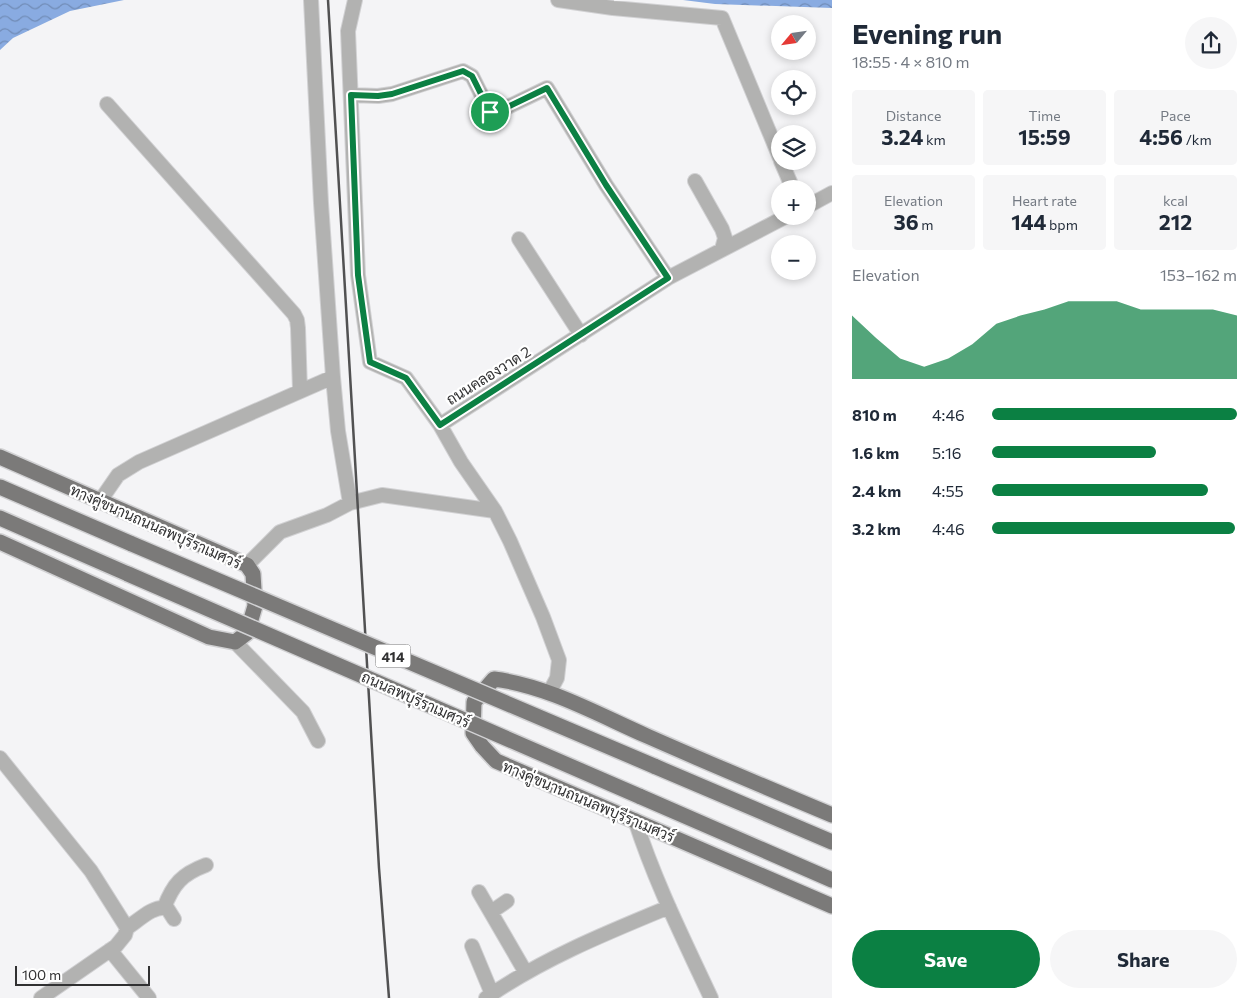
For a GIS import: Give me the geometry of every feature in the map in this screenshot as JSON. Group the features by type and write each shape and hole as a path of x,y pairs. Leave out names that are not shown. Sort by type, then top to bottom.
{"main road":[{"name":"ทางคู่ขนานถนนลพบุรีราเมศวร์","path":"0,457 247,565 253,574 256,606 247,633 235,642"},
{"name":"ถนนลพบุรีราเมศวร์","path":"0,486 526,713 832,842"},
{"name":"ถนนลพบุรีราเมศวร์","path":"0,518 832,880"},
{"path":"0,542 210,637 235,642"},
{"name":"ทางคู่ขนานถนนลพบุรีราเมศวร์","path":"832,815 549,693 519,682 494,679 474,702 474,733 482,746 496,761 832,906"}],"street":[{"path":"311,0 321,203 333,377 338,431 350,503"},
{"path":"355,0 348,31 358,275 370,362 406,378 440,425"},
{"path":"558,0 612,8 722,18 771,136"},
{"path":"351,95 378,96 392,94 463,71 472,76 490,112 493,114 547,88 606,185 668,278"},
{"path":"107,104 294,314 298,328 300,391"},
{"path":"695,181 722,229 725,238 722,249"},
{"path":"816,202 832,193"},
{"name":"ถนนคลองวาด 2","path":"549,693 557,678 559,660 544,617 495,511 461,462 440,425 668,278 771,224"},
{"path":"519,239 581,335"},
{"path":"100,501 118,475 139,462 333,377"},
{"path":"247,565 280,532 326,515 350,503 382,494 495,511"},
{"path":"235,642 303,712 318,741"},
{"path":"0,758 91,871 127,928"},
{"path":"635,820 669,908 711,998"},
{"path":"164,908 170,892 183,876 206,865"},
{"path":"480,892 526,973"},
{"path":"491,912 507,901"},
{"path":"41,998 110,950 125,935 127,928 154,909 166,908 174,919"},
{"path":"472,946 489,996 526,973 594,938 669,908"},
{"path":"110,950 150,998"}],"water":[{"path":"0,0 124,0 70,11 13,38 0,50"},
{"path":"683,0 832,0 832,8 715,4"}],"railway":[{"path":"328,0 379,868 389,998"}],"route":[{"path":"463,71 472,76 490,112 493,114 547,88 606,185 668,278 440,425 406,378 370,362 358,275 351,95 378,96 392,94 463,71"}]}
